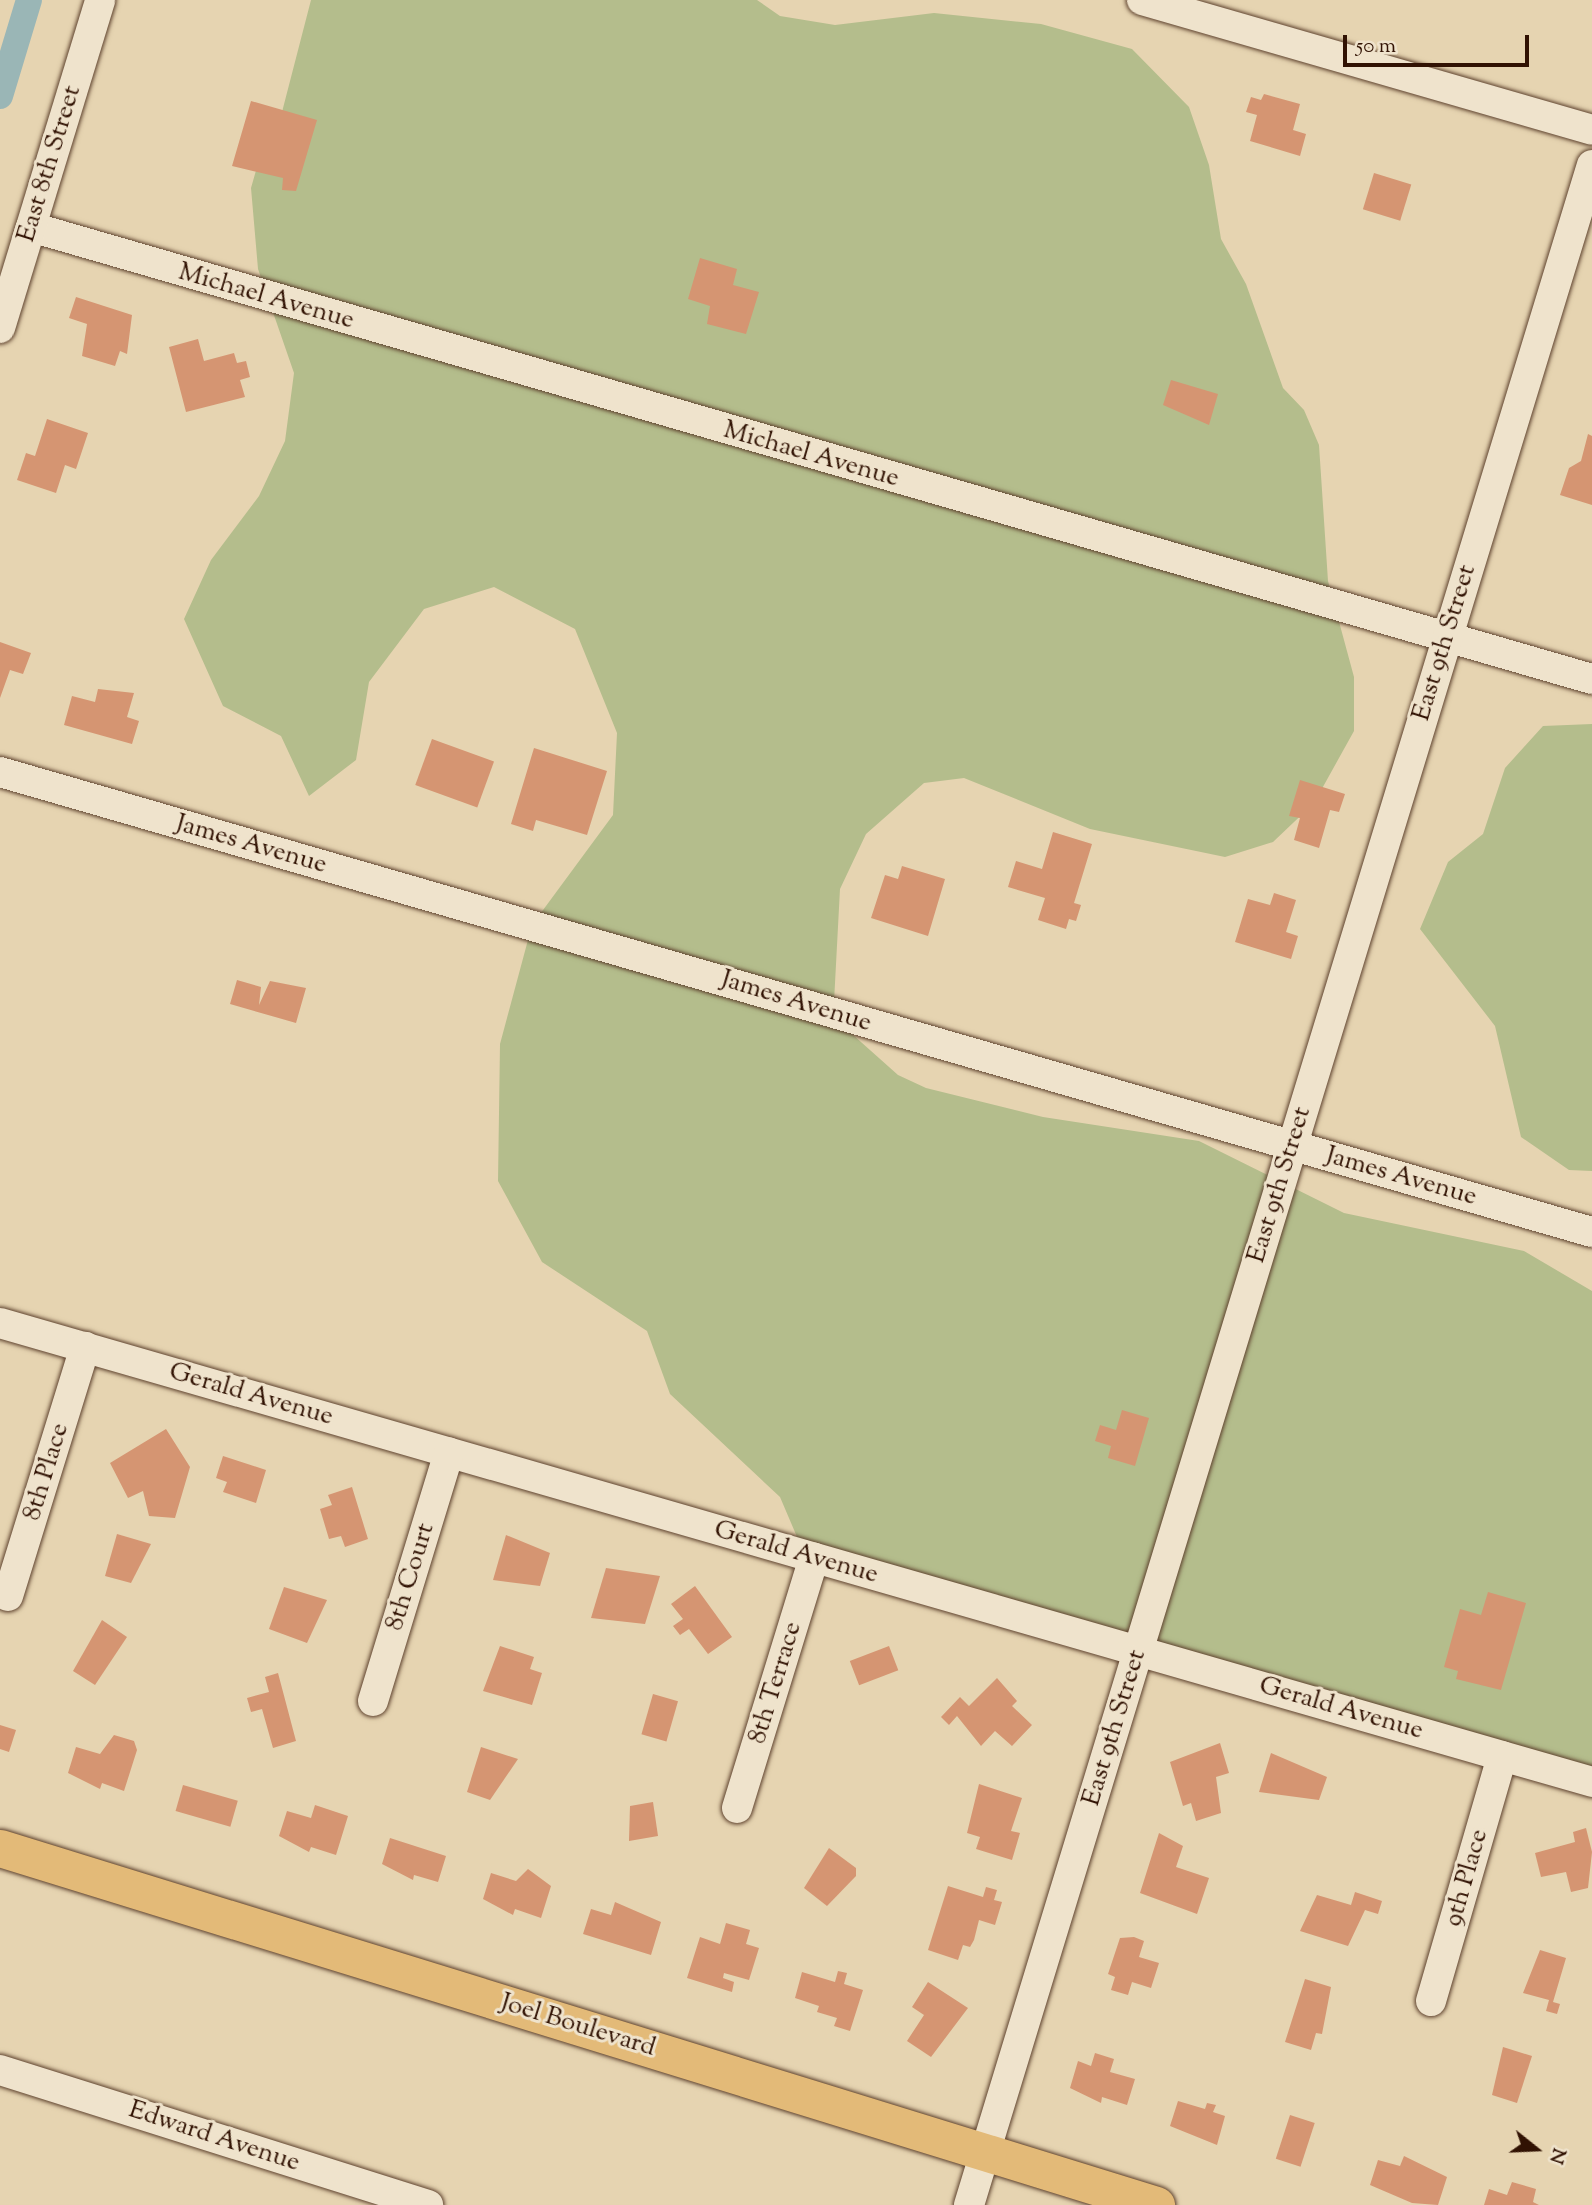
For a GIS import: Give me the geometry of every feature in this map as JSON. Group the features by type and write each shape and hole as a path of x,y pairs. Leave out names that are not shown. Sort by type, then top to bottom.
{"main road":[{"name":"Joel Boulevard","path":"0,1848 1156,2205"}],"street":[{"name":"East 8th Street","path":"0,328 100,0"},
{"path":"1142,0 1592,130"},
{"name":"East 9th Street","path":"969,2205 1592,165"},
{"name":"Michael Avenue","path":"31,227 1592,679"},
{"name":"James Avenue","path":"0,772 1592,1232"},
{"name":"Gerald Avenue","path":"0,1323 1592,1782"},
{"name":"8th Place","path":"8,1596 85,1348"},
{"name":"8th Court","path":"373,1701 449,1452"},
{"name":"8th Terrace","path":"737,1808 814,1558"},
{"name":"9th Place","path":"1431,2001 1502,1756"},
{"name":"Edward Avenue","path":"0,2070 428,2205"}],"green space":[{"path":"311,0 757,0 780,16 835,25 934,13 1041,24 1132,49 1189,107 1209,165 1221,239 1246,284 1283,388 1304,410 1319,445 1328,581 1354,677 1354,731 1314,803 1273,842 1225,857 1090,829 964,778 924,783 866,834 840,889 834,1002 852,1034 898,1075 926,1088 1043,1117 1199,1141 1344,1213 1524,1251 1592,1291 1592,1784 806,1558 780,1497 670,1394 647,1331 542,1262 498,1181 500,1044 532,925 613,815 617,733 575,629 494,587 424,609 369,682 356,760 309,796 281,736 223,706 184,619 211,560 259,496 285,441 294,373 258,269 251,188 272,115 282,112"},
{"path":"1592,724 1592,1171 1569,1170 1521,1137 1495,1026 1420,929 1448,862 1483,834 1505,768 1543,726"}],"building":[{"path":"1264,94 1300,104 1293,130 1306,134 1300,156 1250,141 1257,115 1246,112 1251,97 1261,100"},
{"path":"251,101 317,120 296,191 282,190 283,178 232,166"},
{"path":"1374,173 1411,184 1400,221 1363,209"},
{"path":"700,258 737,269 733,285 759,292 746,334 707,324 710,306 688,299"},
{"path":"76,297 132,315 127,354 120,351 115,366 82,356 87,324 69,318"},
{"path":"198,339 204,361 234,353 237,363 246,361 250,377 240,380 245,397 186,412 169,347"},
{"path":"1171,380 1218,394 1209,425 1163,405"},
{"path":"47,419 88,433 76,469 65,465 56,493 17,480 26,453 35,456"},
{"path":"1588,434 1592,436 1592,505 1560,495 1569,468 1581,461"},
{"path":"0,642 31,653 23,674 10,670 0,698"},
{"path":"98,689 134,693 127,717 139,721 132,744 64,725 72,696 95,702"},
{"path":"432,739 494,762 477,808 415,785"},
{"path":"534,748 607,771 587,835 536,820 533,831 511,824"},
{"path":"1300,780 1345,794 1339,812 1330,810 1319,848 1294,840 1300,818 1289,816"},
{"path":"1053,832 1092,844 1074,903 1081,905 1076,921 1069,919 1066,929 1038,920 1045,898 1008,887 1016,861 1042,869"},
{"path":"902,866 945,879 928,936 871,918 885,875 898,879"},
{"path":"1274,893 1296,900 1286,932 1298,936 1291,959 1235,942 1248,899 1270,905"},
{"path":"237,980 261,987 259,1005 270,981 306,988 296,1023 230,1004"},
{"path":"1122,1410 1149,1418 1135,1466 1108,1458 1111,1446 1095,1441 1100,1425 1116,1430"},
{"path":"166,1429 190,1467 175,1518 149,1516 143,1491 128,1498 110,1463"},
{"path":"223,1456 266,1470 256,1503 223,1492 227,1482 216,1478"},
{"path":"352,1487 368,1539 345,1547 341,1536 329,1539 320,1509 332,1505 328,1495"},
{"path":"117,1534 151,1544 131,1583 105,1576"},
{"path":"506,1535 550,1553 540,1586 493,1580"},
{"path":"606,1568 660,1576 645,1624 591,1618"},
{"path":"695,1586 732,1637 708,1654 689,1629 680,1635 673,1626 683,1619 671,1604"},
{"path":"284,1587 327,1600 307,1643 269,1629"},
{"path":"1488,1592 1526,1603 1501,1690 1456,1679 1458,1671 1444,1667 1460,1609 1481,1615"},
{"path":"102,1620 127,1637 95,1685 73,1671"},
{"path":"500,1646 534,1657 530,1669 542,1673 532,1705 483,1691"},
{"path":"889,1646 898,1670 859,1685 850,1661"},
{"path":"278,1673 296,1741 273,1748 262,1709 251,1712 247,1698 269,1692 265,1677"},
{"path":"997,1678 1017,1701 1012,1706 1032,1725 1012,1746 995,1731 981,1746 957,1716 949,1725 941,1717 960,1697 969,1706"},
{"path":"653,1694 678,1701 666,1742 641,1734"},
{"path":"0,1725 16,1730 9,1752 0,1749"},
{"path":"114,1735 134,1741 137,1750 124,1791 102,1783 100,1789 68,1773 76,1747 100,1754"},
{"path":"1220,1743 1229,1773 1216,1777 1221,1813 1196,1821 1191,1803 1183,1806 1170,1762"},
{"path":"481,1747 518,1759 490,1800 467,1792"},
{"path":"1271,1753 1327,1777 1319,1800 1259,1792"},
{"path":"979,1784 1022,1798 1011,1831 1020,1833 1012,1860 976,1849 980,1837 967,1833"},
{"path":"183,1785 238,1801 230,1827 176,1811"},
{"path":"653,1802 658,1836 629,1841 630,1806"},
{"path":"315,1805 348,1816 336,1855 311,1847 309,1852 279,1836 287,1811 311,1818"},
{"path":"1586,1828 1592,1852 1588,1888 1571,1892 1566,1872 1541,1877 1535,1853 1575,1842 1573,1832"},
{"path":"1159,1833 1183,1846 1176,1867 1209,1878 1197,1914 1140,1893"},
{"path":"390,1838 446,1856 438,1882 414,1875 413,1880 382,1864"},
{"path":"829,1848 856,1868 856,1876 827,1906 804,1888"},
{"path":"528,1869 551,1886 541,1918 515,1909 513,1915 483,1899 491,1873 516,1881"},
{"path":"948,1886 983,1897 986,1887 997,1890 994,1900 1002,1902 995,1925 979,1920 974,1940 970,1947 963,1945 958,1960 928,1950"},
{"path":"1355,1892 1382,1901 1378,1914 1365,1910 1348,1946 1300,1931 1317,1895 1351,1905"},
{"path":"615,1902 661,1922 651,1955 583,1934 591,1909 611,1915"},
{"path":"726,1923 750,1930 746,1944 759,1948 749,1980 724,1973 723,1978 734,1982 732,1992 687,1978 700,1937 720,1944"},
{"path":"1134,1937 1144,1941 1139,1957 1159,1963 1151,1988 1132,1982 1128,1995 1111,1990 1115,1977 1108,1974 1120,1938"},
{"path":"1540,1950 1566,1958 1553,2002 1560,2004 1557,2014 1546,2011 1549,2000 1523,1993"},
{"path":"838,1971 847,1973 844,1984 863,1990 850,2031 834,2026 837,2018 817,2012 819,2006 795,1998 802,1972 835,1982"},
{"path":"1305,1979 1331,1987 1322,2034 1316,2033 1311,2050 1285,2042"},
{"path":"928,1982 968,2008 931,2057 907,2041 924,2015 912,2007"},
{"path":"1503,2047 1532,2056 1517,2103 1492,2095"},
{"path":"1095,2053 1114,2059 1110,2072 1135,2079 1127,2105 1102,2097 1101,2103 1070,2088 1078,2061 1091,2066"},
{"path":"1178,2101 1205,2109 1207,2103 1216,2105 1213,2112 1225,2116 1217,2145 1170,2126"},
{"path":"1290,2115 1315,2123 1301,2167 1276,2159"},
{"path":"1404,2156 1447,2177 1438,2205 1412,2203 1370,2185 1378,2160 1400,2166"},
{"path":"1512,2182 1536,2189 1533,2202 1539,2205 1484,2205 1489,2189 1507,2195"}],"waterway":[{"path":"0,96 29,0"}]}
